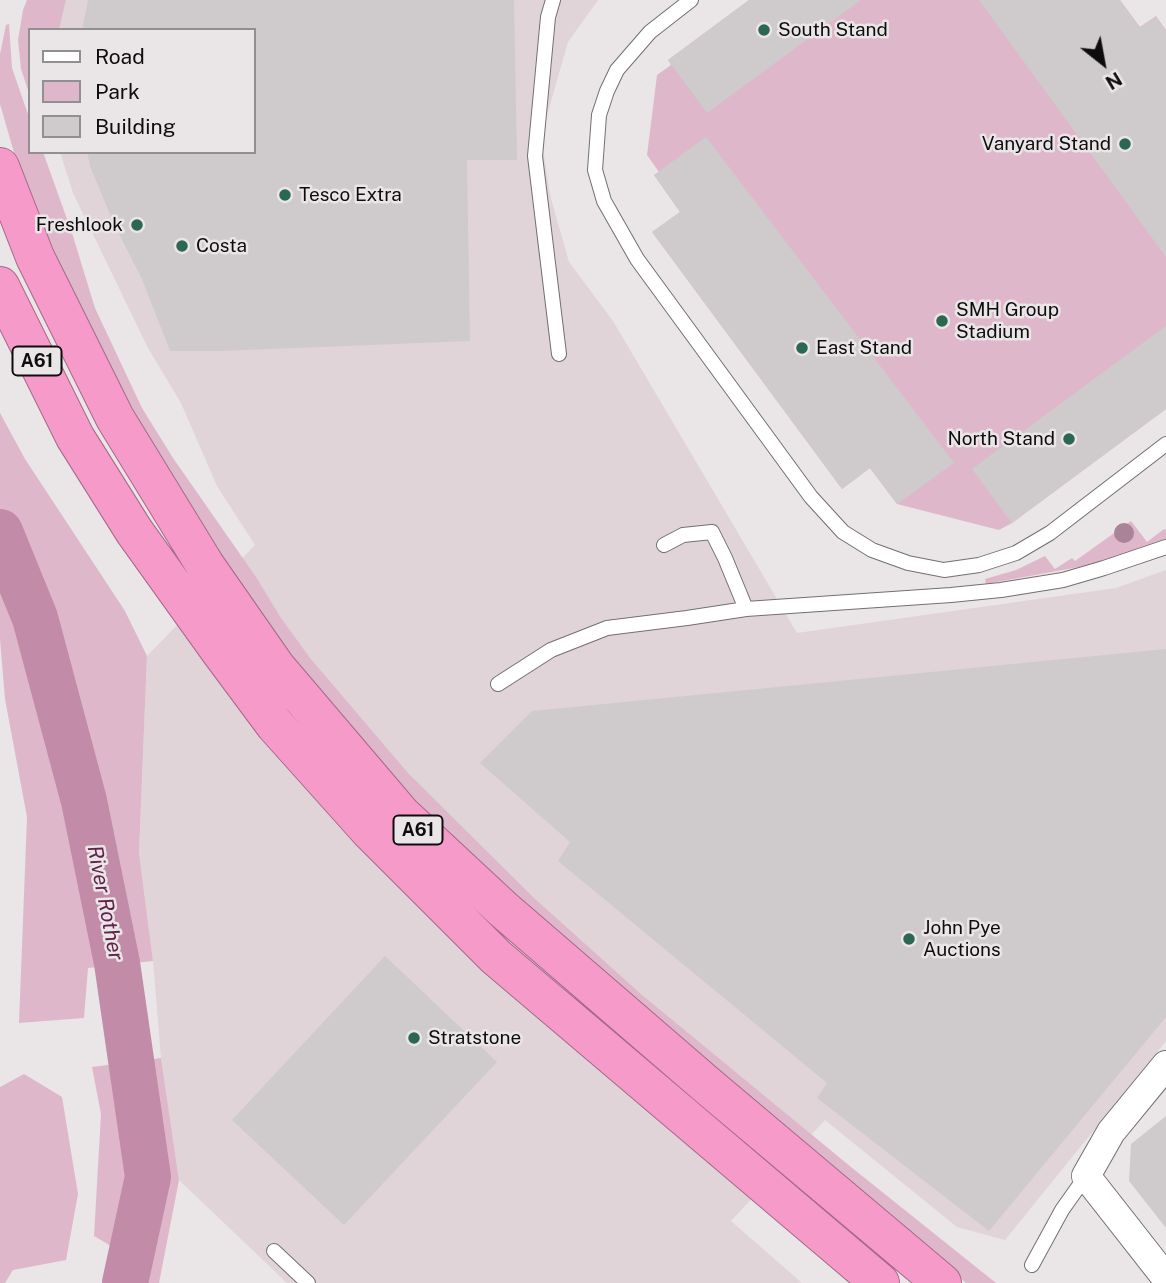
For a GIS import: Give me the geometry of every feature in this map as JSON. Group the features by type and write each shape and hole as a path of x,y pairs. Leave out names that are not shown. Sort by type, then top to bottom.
{"highway":[{"name":"A61","path":"0,167 36,257 115,418 205,565 275,667 402,815 503,909 942,1283"},
{"name":"A61","path":"0,286 75,437 134,531 275,725 369,830 496,957 880,1283"}],"street":[{"path":"1166,1065 1111,1132 1086,1176 1166,1278"}],"lane":[{"path":"553,0 548,17 535,156 559,354"},
{"path":"691,0 650,32 617,70 599,115 595,170 604,201 636,259 811,497 843,532 872,550 908,563 944,570 979,565 1016,553 1050,533 1166,444"},
{"path":"663,545 683,535 712,532 746,609"},
{"path":"498,684 551,650 607,628 746,609 1001,590 1063,580 1166,547"},
{"path":"1032,1265 1062,1210 1086,1176"},
{"path":"274,1251 308,1283"}],"shaded area":[{"path":"66,0 598,0 568,42 541,136 550,195 569,262 613,321 797,633 1116,588 1166,570 1166,1041 1005,1240 957,1227 825,1120 731,1221 802,1283 287,1283 179,1180 161,1058 153,961 139,853 147,656 255,545 217,486 181,403 148,348 73,193 61,154 256,154 256,28 59,28"}],"green space":[{"path":"27,0 66,0 59,28 28,28 28,90 21,69 18,40"},
{"name":"SMH Group Stadium","path":"749,0 1120,0 1140,27 1156,16 1166,30 1166,409 999,530 897,504 870,468 842,489 652,232 680,212 654,175 659,172 647,155 657,75 671,65 668,60"},
{"path":"9,24 12,68 28,114 28,154 44,154 95,308 142,408 173,458 310,658 408,773 534,898 642,995 996,1283 966,1283 639,1008 436,823 266,624 154,448 98,344 43,227 17,163 0,104 0,54 6,25"},
{"path":"0,413 25,459 125,611 147,656 139,853 153,961 88,968 84,1018 19,1023 27,817 5,699 0,639"},
{"path":"1131,521 1147,542 1164,529 1166,539 1123,556 1079,567 986,584 985,579 1016,570 1045,556 1055,569 1072,558 1075,561"},
{"path":"161,1058 179,1180 159,1283 112,1283 111,1246 94,1236 101,1114 92,1067"},
{"path":"24,1074 62,1097 78,1194 66,1260 13,1270 5,1283 0,1283 0,1087"}],"building":[{"name":"Tesco Extra","path":"88,0 514,0 517,160 467,160 470,341 170,351 142,279 114,224 87,154 256,154 256,28 82,28"},
{"name":"South Stand","path":"749,0 861,0 707,113 668,60"},
{"name":"Vanyard Stand","path":"979,0 1120,0 1140,28 1156,16 1166,31 1166,257"},
{"name":"East Stand","path":"706,137 954,463 897,504 870,468 842,489 652,232 680,212 654,175"},
{"name":"North Stand","path":"1166,326 1166,409 1012,523 972,469"},
{"name":"John Pye Auctions","path":"1166,649 1166,1017 989,1231 817,1098 827,1083 558,861 570,842 480,763 532,711"},
{"path":"385,956 497,1062 344,1225 232,1120"},
{"path":"1166,1116 1166,1228 1129,1181 1131,1144"}],"waterway":[{"name":"River Rother","path":"0,532 35,618 84,801 117,963 148,1177 125,1283"}],"place":[{"name":"South Stand","path":"764,30"},
{"name":"Vanyard Stand","path":"1125,144"},
{"name":"Tesco Extra","path":"285,195"},
{"name":"Freshlook","path":"137,225"},
{"name":"Costa","path":"182,246"},
{"name":"SMH Group Stadium","path":"942,321"},
{"name":"East Stand","path":"802,348"},
{"name":"North Stand","path":"1069,439"},
{"name":"John Pye Auctions","path":"909,939"},
{"name":"Stratstone","path":"414,1038"}]}
